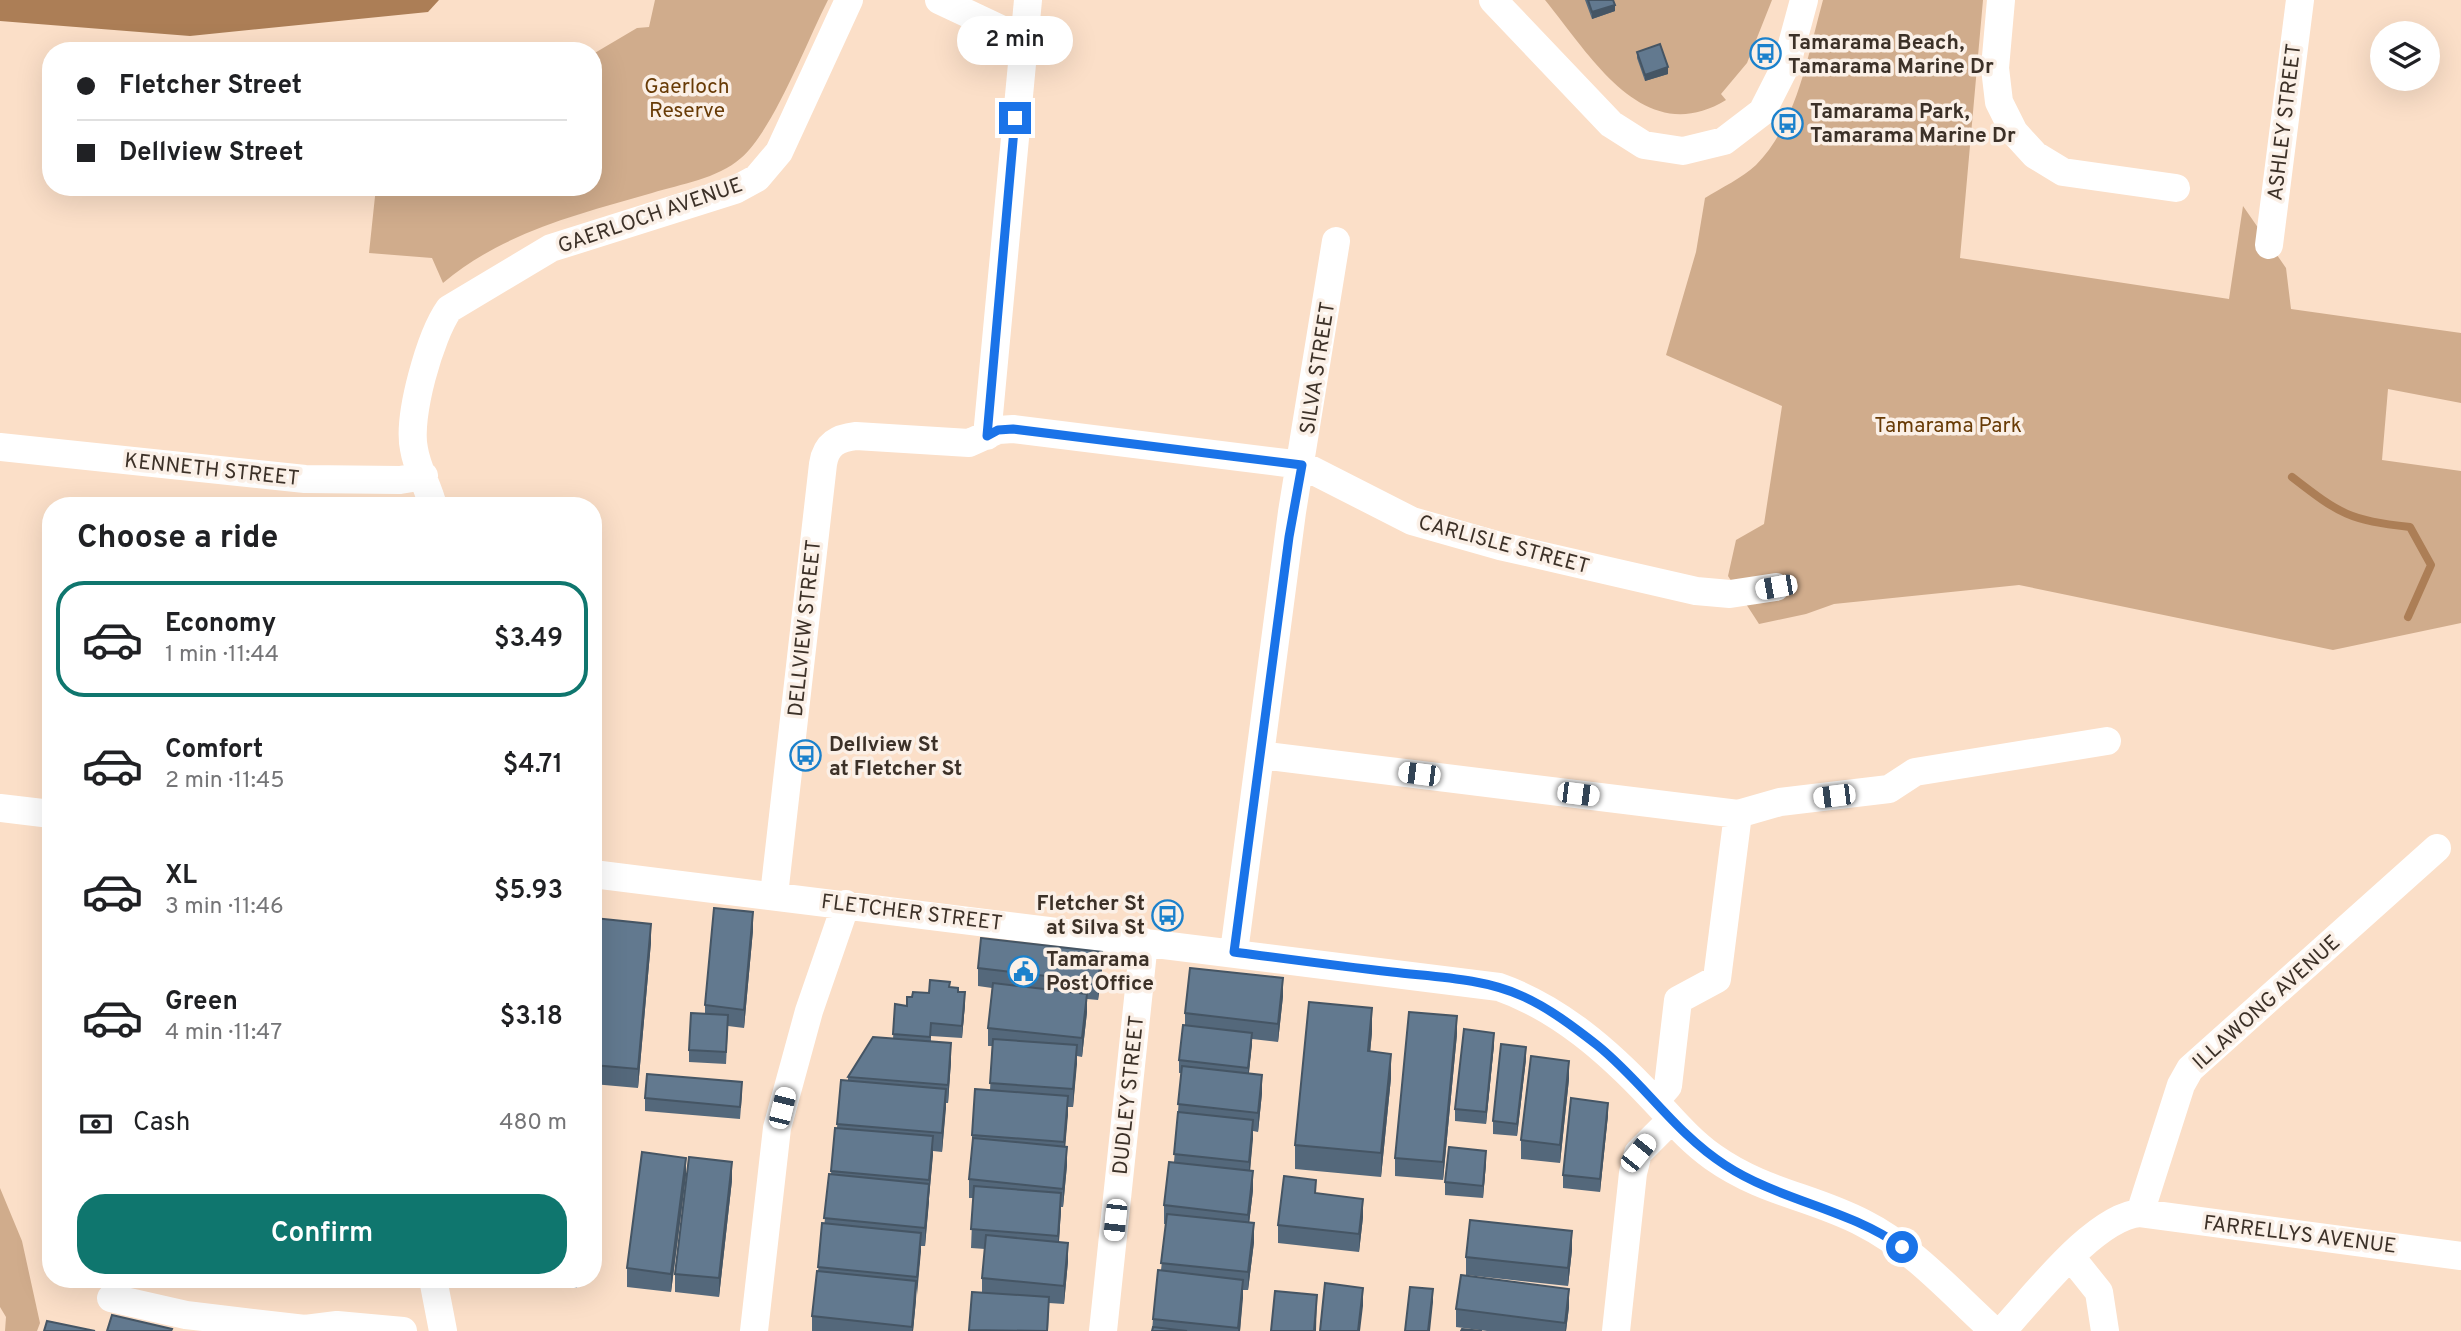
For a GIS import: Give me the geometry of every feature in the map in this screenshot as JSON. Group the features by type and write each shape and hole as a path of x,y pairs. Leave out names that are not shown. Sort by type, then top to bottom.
{"street":[{"name":"GAERLOCH AVENUE","path":"430,497 413,447 414,415 439,323 449,309 551,248 735,190 757,178 779,152 849,0"},
{"path":"939,0 1022,39"},
{"path":"987,436 1022,39 1028,0"},
{"path":"1493,0 1605,119 1644,145 1683,151 1709,146 1737,133 1762,112 1787,62 1804,0"},
{"path":"2001,0 1995,68 1999,102 2014,132 2028,148 2063,172 2176,188"},
{"name":"ASHLEY STREET","path":"2269,245 2300,0"},
{"name":"SILVA STREET","path":"1234,952 1292,512 1302,465 1336,241"},
{"name":"CARLISLE STREET","path":"830,445 842,438 856,436 969,443 998,430 1013,429 1302,465 1412,521 1500,546 1696,591 1730,594 1776,587"},
{"name":"DELLVIEW STREET","path":"774,895 823,464 830,445"},
{"name":"KENNETH STREET","path":"0,447 305,479 400,480 424,476"},
{"path":"1260,755 1738,814 1780,802 1889,789 1915,772 2107,741"},
{"path":"0,808 42,813"},
{"path":"1616,1331 1633,1173 1638,1153 1663,1111 1678,1000 1717,979 1738,814"},
{"name":"ILLAWONG AVENUE","path":"2140,1213 2181,1085 2190,1069 2437,848"},
{"name":"FLETCHER STREET","path":"602,875 1475,983 1521,995 1546,1008 1598,1046 1711,1156 1750,1180 1844,1214 1883,1234 1994,1331"},
{"path":"754,1331 777,1128 809,1011 846,904"},
{"name":"DUDLEY STREET","path":"1103,1331 1144,942"},
{"path":"2002,1331 2092,1236 2113,1220 2140,1213"},
{"name":"FARRELLYS AVENUE","path":"2140,1213 2461,1255"},
{"path":"2071,1257 2099,1292 2105,1331"},
{"path":"435,1288 443,1331"},
{"path":"111,1298 186,1315 305,1329 337,1325 403,1331"}],"green space":[{"name":"Gaerloch Reserve","path":"655,0 828,0 789,84 765,127 741,158 721,171 687,184 542,227 490,251 443,283 432,258 369,253 375,196 602,196 602,49 637,28 649,27"},
{"path":"1545,0 1772,0 1747,63 1721,94 1726,100 1697,112 1670,113 1645,105 1622,90 1581,46"},
{"name":"Tamarama Park","path":"1823,0 1983,0 1960,258 2229,299 2243,206 2286,268 2291,309 2461,333 2461,403 2388,389 2382,460 2461,471 2461,623 2333,650 2019,585 1834,604 1806,614 1759,624 1728,576 1736,540 1764,524 1782,406 1666,355 1696,252 1705,198 1756,165 1782,130 1806,65"},
{"path":"0,1188 22,1241 40,1323 37,1331 5,1331 6,1317 0,1307"}],"shaded area":[{"path":"0,0 439,0 428,12 190,36 0,21"}],"building":[{"path":"1588,0 1613,0 1615,5 1592,12"},
{"path":"1660,44 1668,67 1645,75 1637,52"},
{"path":"714,908 753,912 744,1010 705,1005"},
{"path":"602,919 651,924 638,1069 602,1066"},
{"path":"981,938 1102,952 1098,982 978,968"},
{"path":"1190,968 1283,978 1278,1024 1185,1013"},
{"path":"930,980 950,982 949,987 965,992 962,1026 931,1023 930,1037 893,1034 895,1004 907,1006 907,997 912,997 913,992 929,993"},
{"path":"993,983 1087,994 1082,1038 988,1028"},
{"path":"1309,1002 1372,1008 1368,1051 1391,1054 1381,1153 1295,1145"},
{"path":"1409,1012 1457,1016 1443,1162 1395,1158"},
{"path":"691,1013 728,1015 726,1052 689,1050"},
{"path":"1183,1025 1252,1033 1248,1068 1179,1060"},
{"path":"1464,1029 1494,1033 1486,1112 1455,1109"},
{"path":"873,1037 951,1043 948,1085 848,1077"},
{"path":"993,1039 1077,1045 1073,1089 990,1083"},
{"path":"1501,1044 1526,1047 1517,1124 1493,1121"},
{"path":"1531,1056 1569,1061 1560,1145 1521,1140"},
{"path":"1182,1066 1262,1075 1258,1113 1178,1104"},
{"path":"647,1074 742,1082 740,1107 645,1098"},
{"path":"841,1080 946,1089 942,1133 837,1124"},
{"path":"975,1089 1068,1096 1064,1142 972,1135"},
{"path":"1571,1098 1608,1103 1600,1179 1563,1175"},
{"path":"1178,1112 1253,1120 1249,1162 1174,1154"},
{"path":"835,1128 933,1136 929,1180 831,1171"},
{"path":"973,1138 1067,1147 1063,1189 969,1179"},
{"path":"1449,1147 1486,1151 1483,1186 1445,1182"},
{"path":"642,1152 686,1158 671,1274 627,1268"},
{"path":"689,1157 732,1162 719,1278 675,1274"},
{"path":"1169,1162 1253,1171 1248,1215 1164,1205"},
{"path":"829,1174 929,1184 925,1228 824,1218"},
{"path":"1284,1176 1316,1180 1315,1193 1363,1199 1359,1234 1278,1225"},
{"path":"974,1186 1061,1193 1058,1236 971,1229"},
{"path":"1167,1214 1254,1223 1248,1272 1161,1263"},
{"path":"1470,1220 1572,1231 1568,1268 1466,1257"},
{"path":"822,1223 921,1233 917,1277 818,1267"},
{"path":"986,1235 1068,1243 1064,1286 982,1278"},
{"path":"1158,1270 1243,1280 1238,1328 1153,1319"},
{"path":"817,1271 916,1281 912,1327 812,1316"},
{"path":"1461,1275 1569,1289 1565,1323 1456,1309"},
{"path":"1325,1283 1363,1288 1358,1331 1320,1331"},
{"path":"1410,1287 1433,1289 1428,1331 1405,1331"},
{"path":"1275,1291 1317,1295 1314,1331 1271,1331"},
{"path":"972,1292 1049,1297 1047,1331 969,1330"},
{"path":"112,1315 172,1329 107,1331"},
{"path":"47,1321 95,1331 44,1331"},
{"path":"1153,1327 1187,1331 1152,1331"}],"waterway":[{"path":"2292,477 2346,514 2373,522 2410,527 2431,565 2408,617"}],"place":[{"name":"Tamarama Beach, Tamarama Marine Dr","path":"1765,54"},
{"name":"Tamarama Park, Tamarama Marine Dr","path":"1787,123"},
{"name":"Dellview St at Fletcher St","path":"806,756"},
{"name":"Fletcher St at Silva St","path":"1168,915"},
{"name":"Tamarama Post Office","path":"1023,971"}],"route":[{"path":"1015,118 987,436 998,430 1013,429 1302,465 1292,512 1234,952 1475,983 1499,987 1521,995 1546,1008 1598,1046 1637,1082 1671,1120 1726,1166 1775,1192 1844,1214 1902,1247"}]}
